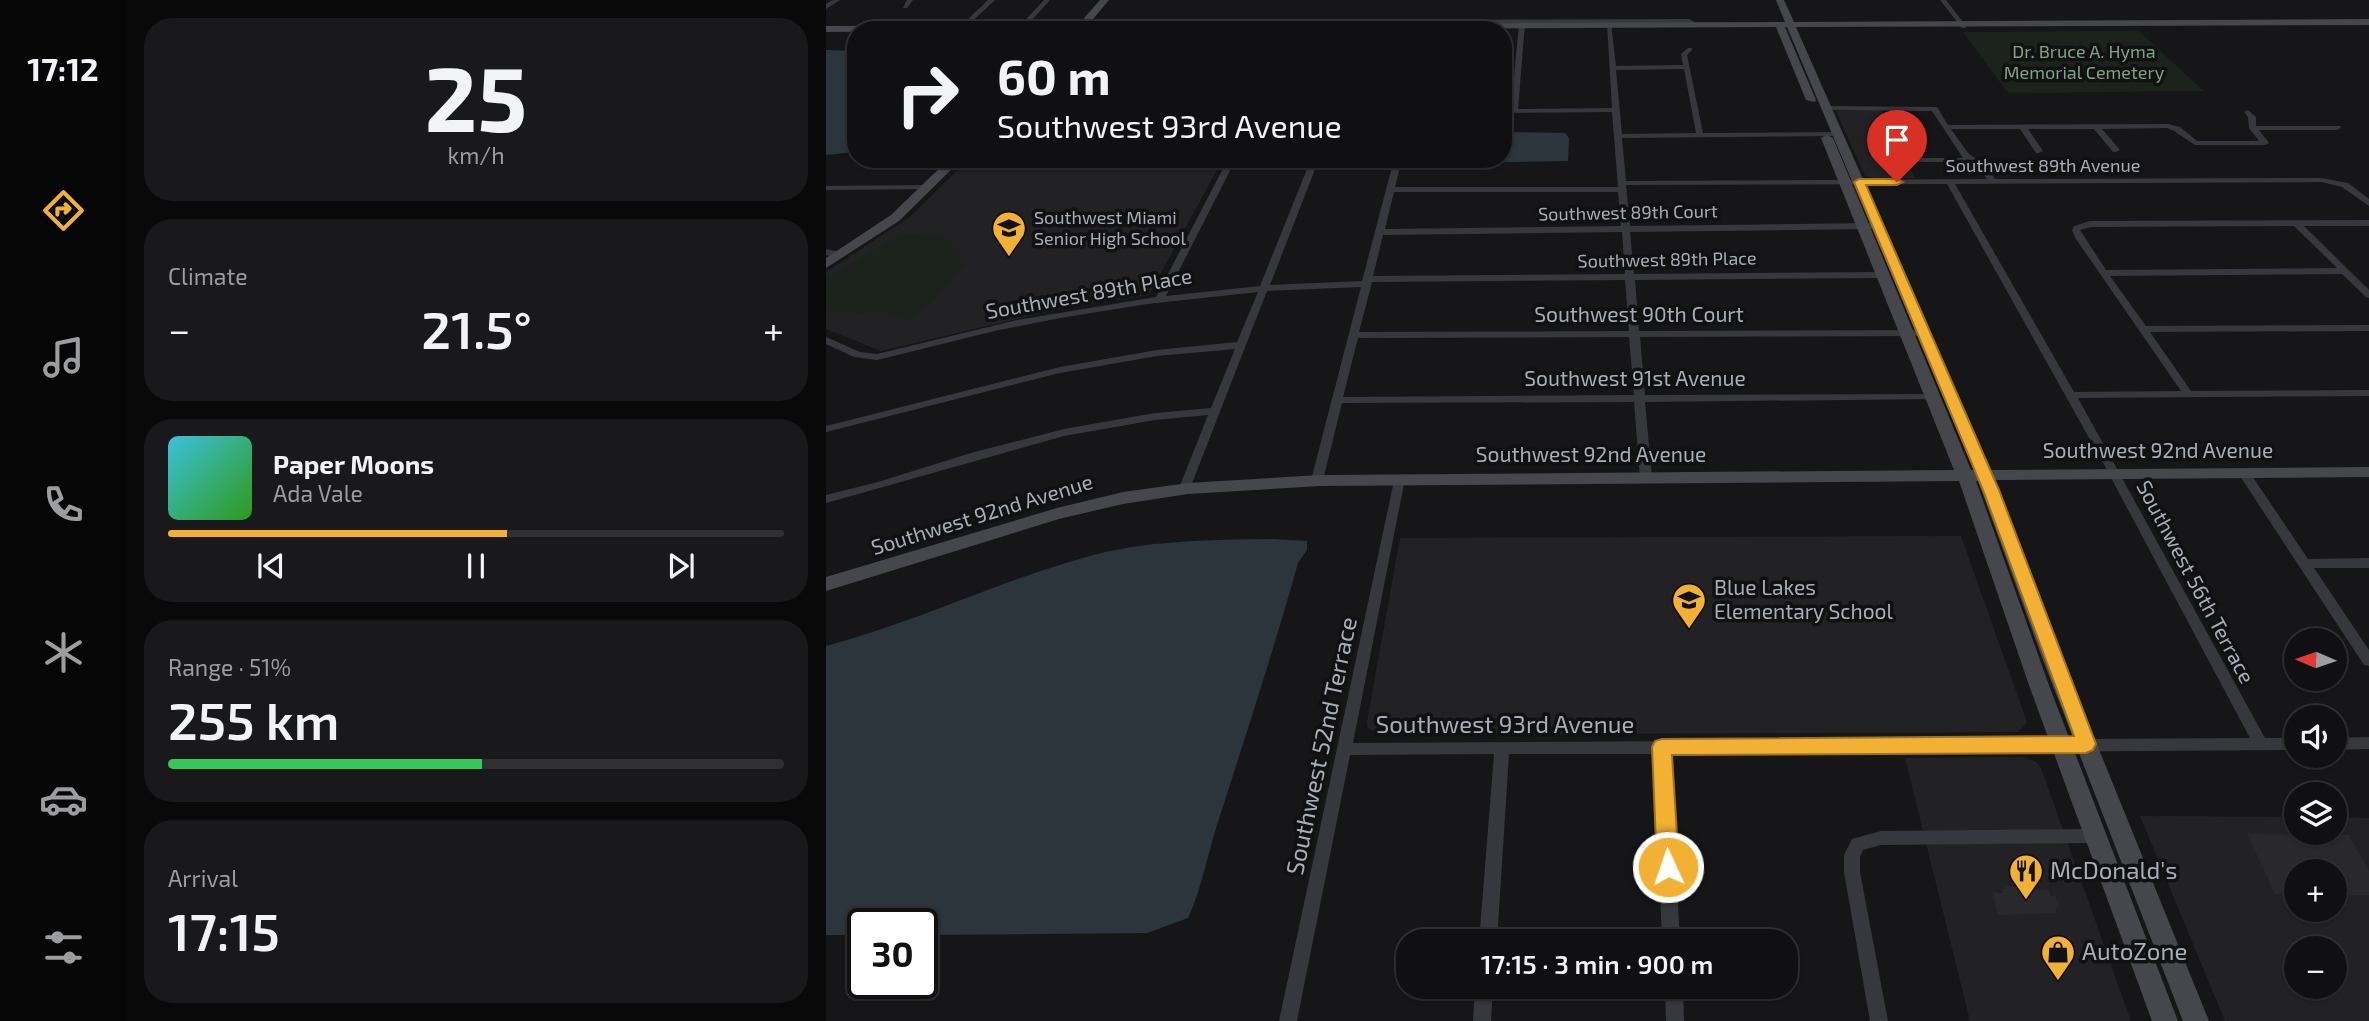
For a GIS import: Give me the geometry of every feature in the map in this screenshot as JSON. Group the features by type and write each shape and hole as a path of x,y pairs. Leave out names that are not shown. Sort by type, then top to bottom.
{"main road":[{"path":"1086,21 1105,0"},
{"path":"1768,0 1832,134 1871,226 1924,333 1975,476 2061,744 2165,1021"},
{"path":"1780,0 1827,108 1832,134"},
{"path":"1683,28 1695,24"},
{"path":"1609,26 1683,28 2368,24"},
{"path":"1512,26 1780,26"},
{"path":"826,30 847,30"},
{"path":"826,30 847,31"},
{"path":"826,264 895,218 947,168"},
{"path":"1871,226 1883,275 1933,397 1975,476 2086,744 2196,1021"},
{"name":"Southwest 92nd Avenue","path":"826,584 1032,520 1113,500 1185,488 1317,480 2369,472"}],"street":[{"path":"826,7 837,0"},
{"path":"905,7 910,0"},
{"path":"970,21 992,0"},
{"path":"1027,21 1047,0"},
{"path":"1943,0 1963,25"},
{"path":"1512,23 1685,21 1695,24"},
{"path":"1522,26 1514,111 1616,110"},
{"path":"1609,26 1646,478"},
{"path":"1690,49 1684,54 1700,136"},
{"path":"1612,68 1686,67"},
{"path":"1827,108 1934,109 1969,160 1984,169 1993,182"},
{"path":"1947,127 2172,127 2193,142 2265,143 2253,128 2252,117 2248,112"},
{"path":"2123,114 2133,126"},
{"path":"2096,126 2116,150"},
{"path":"2022,127 2039,150"},
{"path":"2253,128 2336,128"},
{"path":"1617,136 1832,134"},
{"path":"1921,160 1969,160"},
{"path":"1160,298 1227,168"},
{"path":"1185,488 1311,168"},
{"path":"1317,480 1396,168"},
{"name":"Southwest 89th Avenue","path":"1390,190 1852,182 2339,182 2369,203"},
{"name":"Southwest 56th Terrace","path":"1950,182 2116,474 2261,744"},
{"path":"826,188 929,187"},
{"path":"826,198 839,188"},
{"path":"2296,223 2369,296"},
{"path":"2188,394 2077,234 2077,228 2090,224 2369,223"},
{"name":"Southwest 89th Court","path":"1379,232 1871,226"},
{"path":"826,252 841,255"},
{"path":"2104,273 2344,271"},
{"name":"Southwest 89th Place","path":"826,340 858,355 877,357 1008,325 1160,298 1264,288 1366,282 1883,275"},
{"path":"2143,329 2369,328"},
{"name":"Southwest 90th Court","path":"1355,335 1924,333"},
{"path":"826,429 1002,383 1086,365 1193,349 1242,345"},
{"path":"2071,395 2369,393"},
{"name":"Southwest 91st Avenue","path":"1338,400 1933,397"},
{"path":"826,499 1003,449 1074,432 1167,415 1216,411"},
{"path":"2244,473 2369,661"},
{"name":"Southwest 52nd Terrace","path":"1288,1021 1399,479"},
{"path":"2305,564 2369,563"},
{"path":"2347,744 2369,743"},
{"name":"Southwest 93rd Avenue","path":"1345,749 2284,744"},
{"path":"1662,747 1670,929"},
{"path":"1489,929 1502,749"},
{"path":"1879,1021 1853,881 1851,863 1854,848 1864,840 1881,838 2095,836"},
{"path":"1482,1021 1483,999"},
{"path":"1674,999 1675,1021"}],"shaded area":[{"path":"826,50 847,51 847,153 826,155"},
{"path":"1882,110 1888,123 1909,123 1919,139 1896,140 1915,178 1865,176 1836,111"},
{"path":"1512,132 1565,133 1569,138 1568,161 1512,162"},
{"name":"Southwest Miami Senior High School","path":"960,168 1218,168 1149,295 1068,307 881,351 826,329 826,272 910,217"},
{"name":"Blue Lakes Elementary School","path":"1961,536 2027,722 2018,732 1380,735 1368,728 1400,538"},
{"path":"1307,541 1307,550 1298,563 1213,837 1201,884 1188,918 1147,933 938,935 938,908 847,908 847,935 826,935 826,646 891,626 1051,568 1106,552 1177,542"},
{"path":"2024,757 2036,762 2041,768 2131,1021 1970,1021 1905,758"},
{"path":"2140,816 2284,817 2284,845 2347,845 2347,817 2369,818 2369,1021 2225,1021"}],"green space":[{"name":"Dr. Bruce A. Hyma Memorial Cemetery","path":"2139,31 2204,91 2008,93 1963,32"},
{"path":"902,234 950,237 965,263 934,300 908,320 871,312 851,316 826,310 826,278"}],"building":[{"path":"2247,834 2284,834 2284,845 2347,845 2349,835 2369,871 2369,895 2347,895 2347,859 2284,859 2284,894 2275,894"},
{"name":"McDonald's","path":"2006,886 2049,890 2051,896 2055,896 2059,907 2055,907 2057,913 1998,915 1992,892 2003,893 2003,889 2007,889"}],"place":[{"name":"Southwest Miami Senior High School","path":"1009,258"},
{"name":"Blue Lakes Elementary School","path":"1689,630"},
{"name":"McDonald's","path":"2026,901"},
{"name":"AutoZone","path":"2058,982"}],"route":[{"path":"1668,867 1662,747 2086,744 1991,490 1859,182 1897,182"}]}
